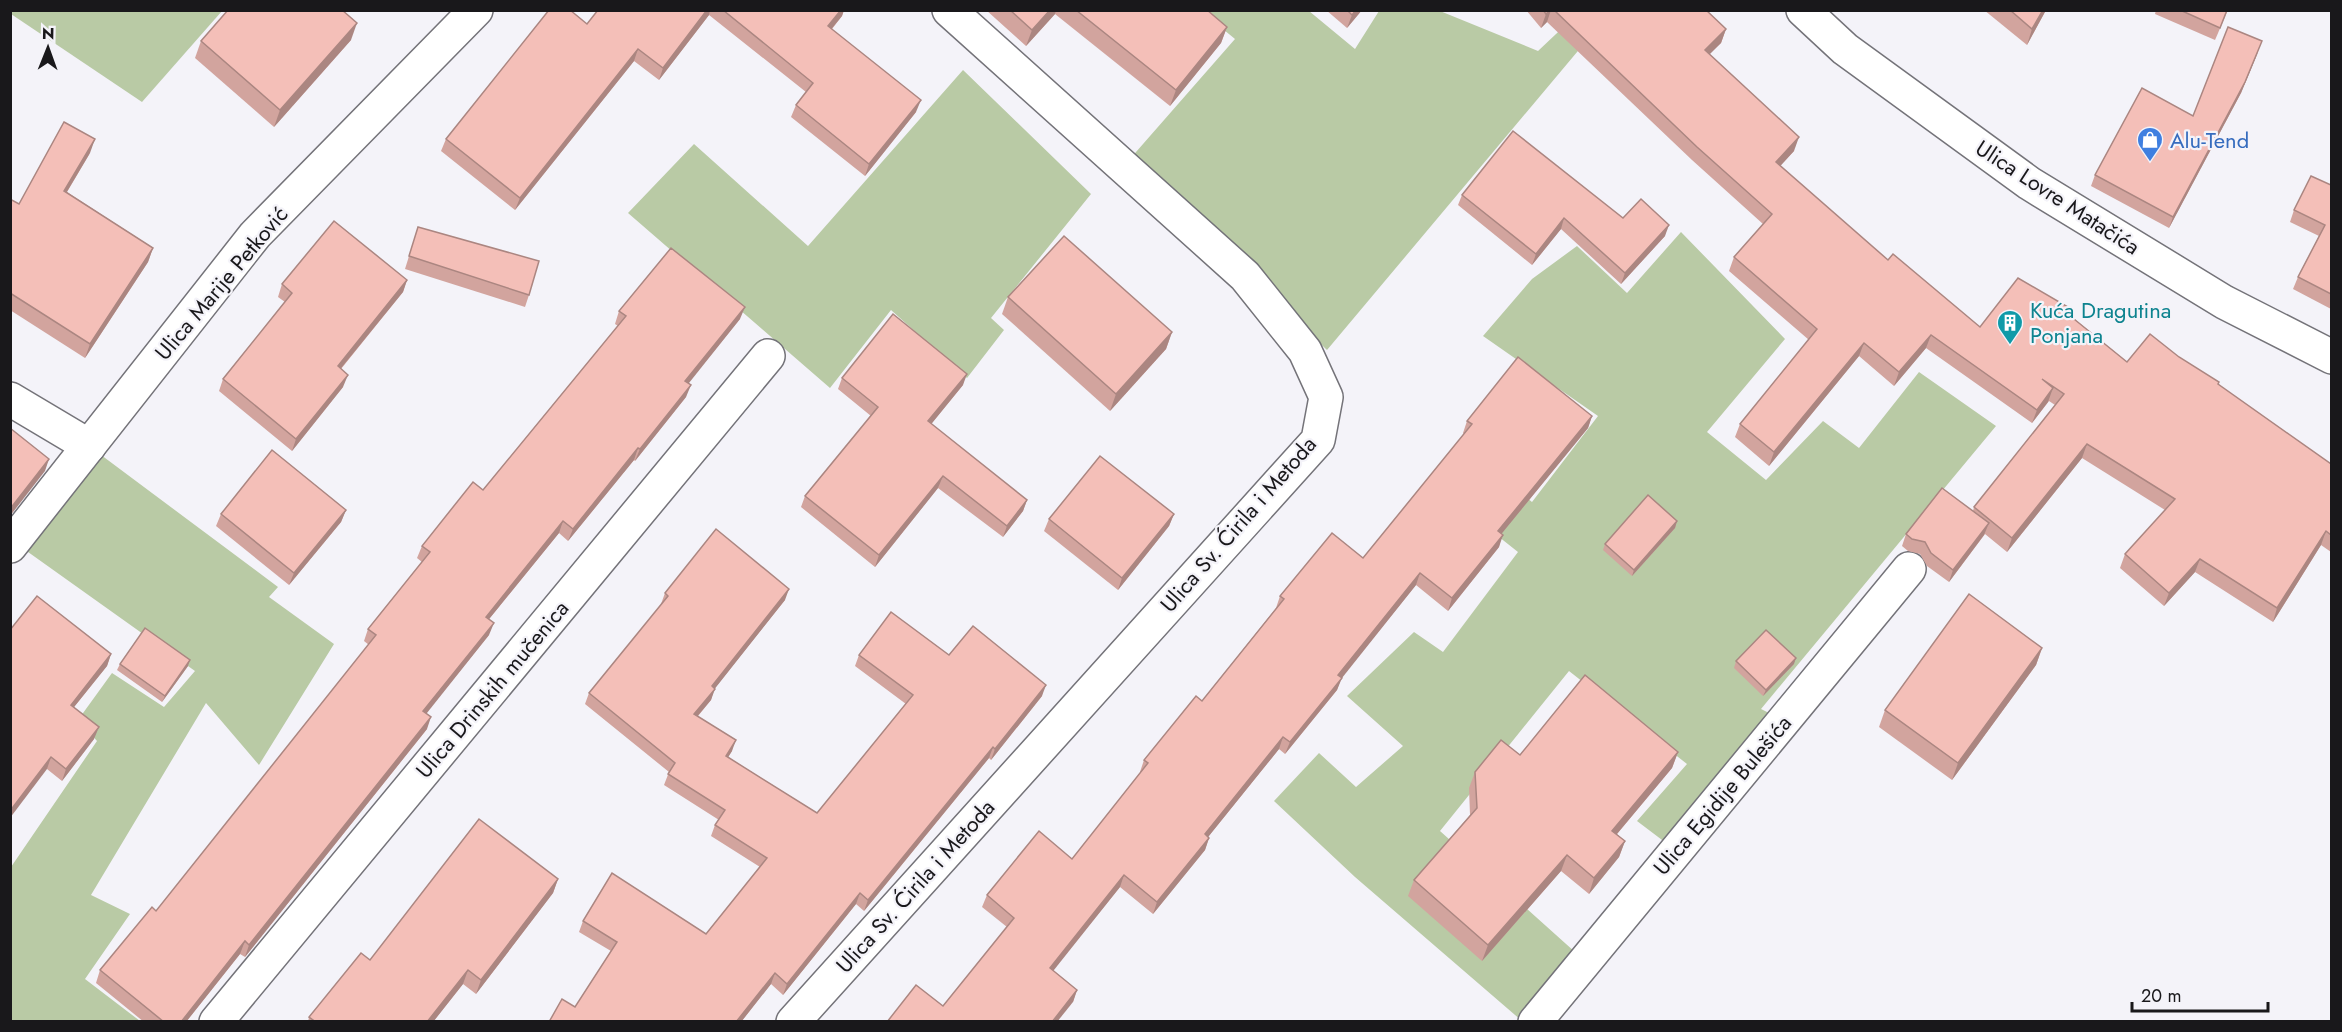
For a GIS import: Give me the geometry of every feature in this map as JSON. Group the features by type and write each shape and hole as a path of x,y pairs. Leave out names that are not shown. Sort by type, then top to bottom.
{"street":[{"name":"Ulica Marije Petković","path":"10,546 255,235 476,10"},
{"name":"Ulica Sv. Ćirila i Metoda","path":"793,1022 1080,701 1318,440 1326,397 1305,351 1245,276 949,10"},
{"name":"Ulica Lovre Matačića","path":"1803,10 1845,49 2029,183 2224,302 2331,357"},
{"name":"Ulica Drinskih mučenica","path":"216,1022 768,356"},
{"path":"10,399 89,446"},
{"name":"Ulica Egidije Bulešića","path":"1535,1022 1909,569"}],"green space":[{"path":"10,11 222,11 142,102 11,14"},
{"path":"1201,11 1309,11 1355,49 1379,11 1440,11 1538,51 1574,17 1593,33 1327,350 1129,160 1235,39"},
{"path":"963,70 1091,194 991,318 1004,330 967,378 891,310 830,388 628,213 694,144 808,246"},
{"path":"1681,232 1785,339 1707,432 1766,480 1823,421 1859,448 1919,372 1996,426 1761,709 1777,717 1670,846 1637,821 1687,764 1569,671 1440,831 1585,961 1522,1021 1355,877 1274,801 1319,753 1356,787 1403,746 1347,696 1414,632 1443,652 1518,552 1431,483 1466,449 1532,502 1598,416 1483,336 1532,279 1577,246 1627,293"},
{"path":"89,446 278,587 269,597 334,644 259,765 206,703 91,895 130,914 85,979 140,1021 11,1022 11,867 97,741 78,720 112,673 164,707 195,671 14,542"}],"building":[{"path":"228,10 342,10 357,23 280,110 201,41"},
{"path":"549,10 570,10 587,24 598,10 707,10 663,68 638,49 520,198 446,139"},
{"path":"723,10 841,10 828,26 921,100 869,164 796,105 813,83"},
{"path":"1010,10 1050,10 1032,30"},
{"path":"1076,10 1207,10 1227,27 1176,90"},
{"path":"1554,10 1706,10 1726,29 1705,50 1799,137 1776,162 1888,260 1893,254 1980,327 2018,278 2073,310 2069,315 2127,362 2150,334 2331,464 2331,535 2326,531 2277,608 2200,559 2169,593 2125,554 2175,499 2087,444 2012,538 1974,507 2064,394 2042,379 2053,388 2037,410 1931,335 1899,372 1864,343 1774,452 1740,424 1817,329 1734,257 1772,214 1697,147"},
{"path":"2010,10 2043,10 2032,29"},
{"path":"2180,10 2227,10 2220,28"},
{"path":"2228,27 2262,41 2245,82 2173,217 2095,175 2142,88 2193,116"},
{"path":"64,122 95,139 64,191 153,248 90,344 10,293 10,199 19,204"},
{"path":"1513,131 1623,218 1641,199 1669,225 1625,273 1564,218 1536,254 1462,195"},
{"path":"2311,176 2331,185 2331,294 2298,277 2325,225 2294,210"},
{"path":"334,221 407,280 338,366 348,375 296,439 223,379 292,293 282,284"},
{"path":"418,227 539,261 529,295 409,256"},
{"path":"1064,236 1172,332 1116,394 1008,297"},
{"path":"671,248 745,307 685,381 691,385 640,449 638,448 573,529 563,521 486,617 494,623 423,711 431,717 249,945 245,941 181,1022 164,1022 100,970 152,907 156,911 376,635 368,629 430,552 422,546 473,482 483,490 626,316 619,311"},
{"path":"893,314 967,374 928,421 1027,500 1007,526 943,476 879,555 805,496 878,407 842,378"},
{"path":"1518,357 1592,416 1498,531 1503,535 1452,598 1420,573 1338,675 1342,678 1290,742 1283,737 1205,834 1209,838 1157,902 1124,875 1050,968 1077,990 1052,1022 887,1022 916,985 943,1006 1014,918 987,895 1039,831 1072,859 1148,763 1144,760 1196,696 1202,701 1284,599 1280,596 1332,533 1363,558 1472,424 1467,421"},
{"path":"10,428 49,459 10,509"},
{"path":"272,450 346,510 294,573 221,514"},
{"path":"1100,456 1174,514 1122,578 1049,519"},
{"path":"1942,488 1989,523 1953,570 1931,553 1925,542 1912,539 1906,534"},
{"path":"1648,495 1677,521 1634,570 1605,544"},
{"path":"716,529 789,589 712,686 715,689 694,714 736,740 726,756 817,813 913,695 859,655 891,612 949,655 973,626 1046,685 868,900 860,893 787,984 775,973 736,1022 549,1022 562,999 575,1007 617,942 583,921 612,873 706,934 767,858 715,825 725,810 668,774 675,763 589,693 668,596 665,593"},
{"path":"1969,594 2042,648 1958,763 1885,710"},
{"path":"37,596 111,654 71,705 99,727 66,769 51,757 10,811 10,630"},
{"path":"145,628 190,660 165,696 120,664"},
{"path":"1766,630 1796,658 1766,690 1736,661"},
{"path":"1585,675 1678,752 1612,831 1625,841 1594,878 1567,855 1488,945 1414,880 1477,808 1475,772 1501,740 1520,755"},
{"path":"479,819 558,879 481,980 468,970 427,1022 316,1022 309,1017 361,953 370,960"}],"place":[{"name":"Alu-Tend","path":"2150,163"},
{"name":"Kuća Dragutina Ponjana","path":"2010,346"}]}
